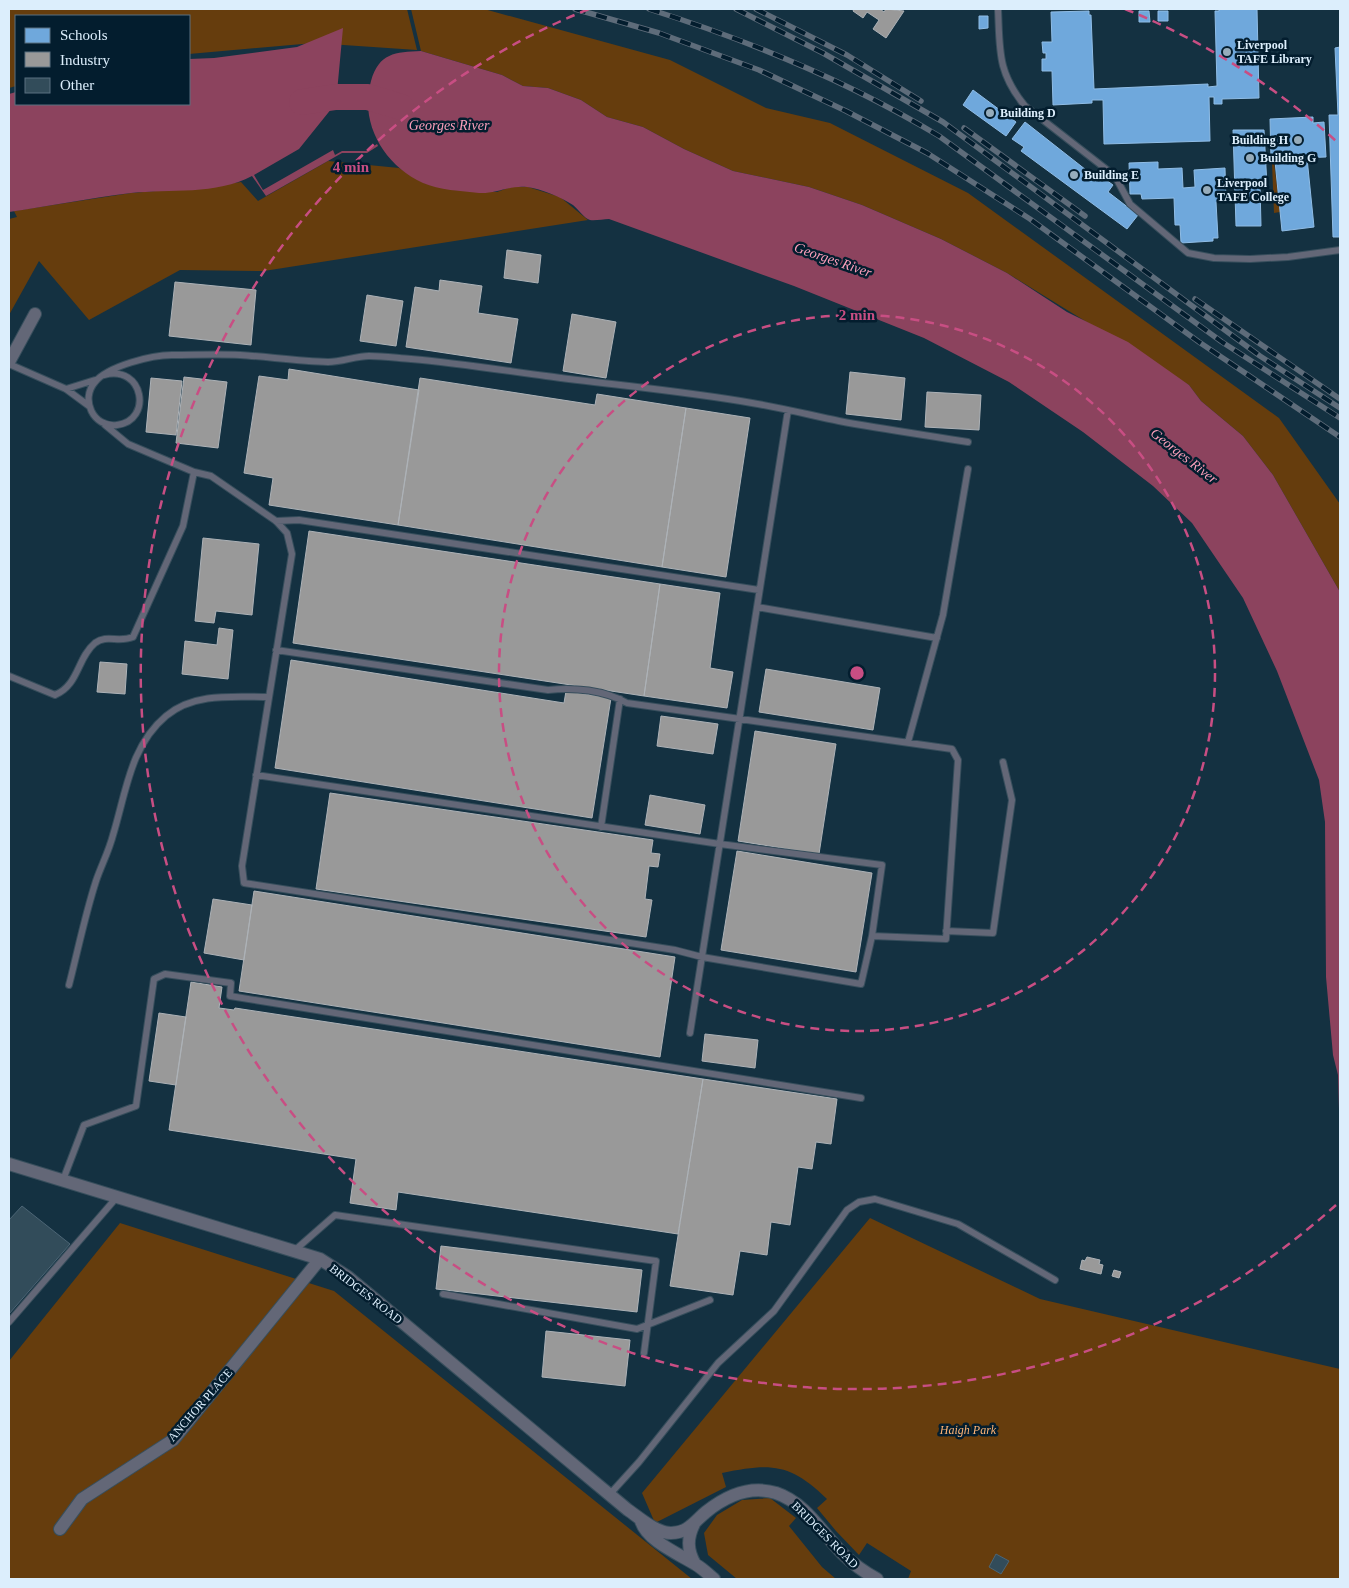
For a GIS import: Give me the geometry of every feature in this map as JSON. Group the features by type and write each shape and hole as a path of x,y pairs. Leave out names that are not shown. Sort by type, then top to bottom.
{"street":[{"path":"9,363 34,314"},
{"name":"BRIDGES ROAD","path":"9,1164 320,1259 348,1277 610,1494 660,1530 670,1533 682,1531 694,1524 705,1513 739,1493 759,1490 776,1493 786,1497 805,1511 847,1558 877,1579"},
{"name":"ANCHOR PLACE","path":"60,1529 82,1499 174,1440 320,1259"},
{"name":"BRIDGES ROAD","path":"644,1520 643,1528 680,1558 695,1564 714,1579"},
{"path":"694,1524 689,1535 688,1545 695,1564"}],"lane":[{"path":"998,9 1001,60 1008,82 1025,106 1115,176 1130,204 1188,253 1214,258 1250,259 1288,257 1340,250"},
{"path":"256,775 720,844 882,865 872,936 861,984 702,957 675,950 244,883 242,866 256,775 269,697 276,650 292,554 287,533 276,521 211,476 194,472 128,444 92,412 89,406 89,391 101,377 137,360 156,355 238,355 331,362 368,356 446,362 752,402 968,442"},
{"path":"9,363 66,389 89,406"},
{"path":"66,389 111,373 125,376 136,385 140,399 139,406 131,419 117,425 103,423"},
{"path":"690,1033 788,410"},
{"path":"908,742 943,615 968,469"},
{"path":"9,676 55,695 70,686 88,651 96,642 106,638 123,641 133,637 183,526 194,472"},
{"path":"276,521 299,520 760,590"},
{"path":"757,607 937,638"},
{"path":"276,650 548,690 566,688 612,695 627,703 952,749 958,760 946,939 872,936"},
{"path":"69,984 96,881 113,837 128,776 144,739 167,715 194,701 219,697 269,697"},
{"path":"601,826 620,699"},
{"path":"946,931 993,934 1012,800 1003,762"},
{"path":"63,1180 84,1125 136,1106 154,978 165,974 231,983 230,996 861,1098"},
{"path":"9,1322 117,1197"},
{"path":"610,1494 639,1462 718,1363 774,1311 847,1210 859,1202 875,1199 958,1224 1055,1280"},
{"path":"294,1251 334,1215 656,1261 644,1353"},
{"path":"443,1294 638,1329 710,1300"}],"green space":[{"path":"9,9 407,9 417,50 314,43 190,54 190,15 15,15 15,86 9,88"},
{"path":"411,9 484,9 670,60 766,108 830,123 968,193 1279,418 1340,504 1340,592 1273,475 1243,436 1201,401 1189,385 1007,273 941,239 862,205 809,187 733,171 684,149 643,127 607,117 581,100 548,88 523,86 502,75 421,51"},
{"path":"328,161 399,168 424,183 453,190 497,192 511,187 528,187 560,197 588,220 264,271 180,270 89,320 39,261 9,315 9,219 17,217 14,211 131,193 207,187 241,182 258,201"},
{"path":"1274,162 1280,212 1274,213 1272,163"},
{"name":"Haigh Park","path":"870,1218 1040,1299 1340,1369 1340,1579 908,1579 911,1571 867,1543 859,1555 817,1508 827,1499 814,1487 790,1472 767,1467 722,1473 726,1487 655,1523 642,1493"},
{"path":"120,1223 334,1291 692,1579 9,1579 9,1361"},
{"path":"770,1498 796,1518 789,1526 822,1567 836,1579 737,1579 708,1555 704,1533 717,1515 742,1500"}],"water":[{"path":"343,28 336,103 299,149 254,175 263,190 333,150 335,155 342,151 366,151 377,144 378,146 367,153 342,153 266,196 252,176 238,182 208,189 131,193 9,212 9,94 15,92 15,105 190,105 190,59 214,58 297,47"},
{"name":"Georges River","path":"421,51 502,75 523,86 548,88 581,100 607,117 643,127 684,149 733,171 809,187 862,205 941,239 1007,273 1067,312 1128,342 1189,385 1201,401 1243,436 1273,475 1340,592 1340,1144 1338,1075 1333,1055 1326,977 1325,822 1319,780 1277,671 1243,598 1192,523 1153,486 1083,432 1009,382 924,338 794,286 609,219 590,220 573,205 557,196 539,190 515,187 485,193 458,191 429,185 409,175 386,154 378,141 372,127 368,97 374,72 383,59 403,52"}],"building: Schools":[{"path":"1219,9 1257,9 1259,98 1222,99 1222,104 1214,104 1214,97 1209,97 1210,141 1104,144 1103,100 1092,100 1092,103 1053,105 1052,71 1042,71 1042,59 1046,59 1046,53 1043,53 1042,42 1052,42 1051,12 1089,11 1089,15 1091,15 1094,89 1208,84 1208,87 1217,86 1215,11 1219,11"},
{"path":"1139,11 1149,11 1150,22 1139,22"},
{"path":"1158,11 1168,11 1168,21 1158,21"},
{"path":"979,16 988,16 988,28 979,29"},
{"path":"1340,47 1340,237 1333,237 1329,115 1338,115 1335,48"},
{"name":"Building D","path":"973,90 1016,122 1006,136 963,105"},
{"name":"Building H","path":"1313,117 1313,123 1324,122 1326,157 1271,159 1270,119"},
{"name":"Building E","path":"1025,122 1095,177 1098,174 1113,185 1108,192 1138,215 1127,229 1021,151 1024,147 1012,139"},
{"name":"Building G","path":"1233,130 1264,130 1267,186 1260,186 1261,226 1236,226"},
{"path":"1307,158 1314,227 1282,231 1275,161"},
{"path":"1158,162 1158,169 1182,168 1183,188 1195,187 1194,170 1225,168 1226,202 1216,202 1218,238 1213,238 1213,241 1181,243 1180,225 1175,225 1174,198 1142,199 1141,194 1130,194 1129,163"}],"building: Industry":[{"path":"854,9 880,9 884,12 886,9 904,11 886,38 873,29 879,20 867,12 863,18 853,11"},
{"path":"507,250 541,255 538,283 504,278"},
{"path":"440,280 482,286 478,313 518,319 511,363 406,347 415,287 439,291"},
{"path":"175,282 256,290 251,345 169,336"},
{"path":"367,295 403,301 396,346 360,341"},
{"path":"572,314 616,322 606,378 563,371"},
{"path":"289,369 419,390 398,525 269,505 273,478 244,473 259,376 288,380"},
{"path":"850,372 905,378 901,420 846,414"},
{"path":"184,377 227,382 218,448 176,443"},
{"path":"151,378 182,381 176,435 146,432"},
{"path":"420,378 595,405 597,394 686,408 662,567 398,525"},
{"path":"927,392 981,395 979,430 925,427"},
{"path":"686,408 750,418 726,577 662,567"},
{"path":"309,531 660,584 644,696 293,643"},
{"path":"203,538 259,544 252,615 216,611 214,623 195,621"},
{"path":"660,584 720,593 710,668 733,672 727,708 644,696"},
{"path":"219,628 233,630 228,679 182,674 185,641 217,645"},
{"path":"291,660 564,703 566,691 611,698 592,818 275,768"},
{"path":"100,662 127,664 125,694 97,692"},
{"path":"766,669 880,688 873,730 759,712"},
{"path":"661,716 718,724 713,754 657,746"},
{"path":"755,731 836,744 819,854 738,841"},
{"path":"330,793 653,840 651,853 660,854 658,867 649,866 645,899 652,900 646,937 316,889"},
{"path":"650,795 705,805 700,834 645,825"},
{"path":"737,851 872,873 856,972 721,950"},
{"path":"254,891 675,957 660,1057 239,991"},
{"path":"213,899 252,905 244,960 204,953"},
{"path":"191,982 222,987 219,1008 234,1010 235,1008 703,1079 678,1234 398,1192 396,1210 350,1203 356,1159 169,1130"},
{"path":"159,1013 186,1017 176,1085 149,1081"},
{"path":"705,1034 758,1040 755,1068 702,1061"},
{"path":"703,1079 837,1099 831,1144 816,1142 812,1169 798,1167 790,1225 771,1222 767,1255 740,1251 733,1295 670,1286"},
{"path":"441,1246 642,1270 637,1312 436,1289"},
{"path":"1087,1257 1100,1260 1099,1264 1103,1265 1101,1274 1080,1269 1082,1260 1085,1261"},
{"path":"1114,1270 1121,1272 1119,1278 1112,1276"},
{"path":"546,1331 630,1340 625,1386 542,1377"}],"building: Other":[{"path":"22,1206 70,1244 9,1314 9,1220"},
{"path":"996,1554 1009,1561 1001,1574 989,1567"}],"waterway":[{"name":"Georges River","path":"302,102 336,97 368,97 401,107"}],"railway":[{"path":"575,9 659,33 759,70 846,111 927,153 1030,219 1199,342 1340,437"},
{"path":"649,9 687,21 798,64 870,97 939,136 1222,342 1340,418"},
{"path":"736,9 823,53 943,122 1260,356 1340,408"},
{"path":"756,9 847,55 921,101"},
{"path":"964,128 1085,216"},
{"path":"1195,299 1340,399"}],"place":[{"name":"Liverpool TAFE Library","path":"1227,52"},
{"name":"Building D","path":"990,113"},
{"name":"Building H","path":"1298,140"},
{"name":"Building G","path":"1250,158"},
{"name":"Building E","path":"1074,175"},
{"name":"Liverpool TAFE College","path":"1207,190"}]}
